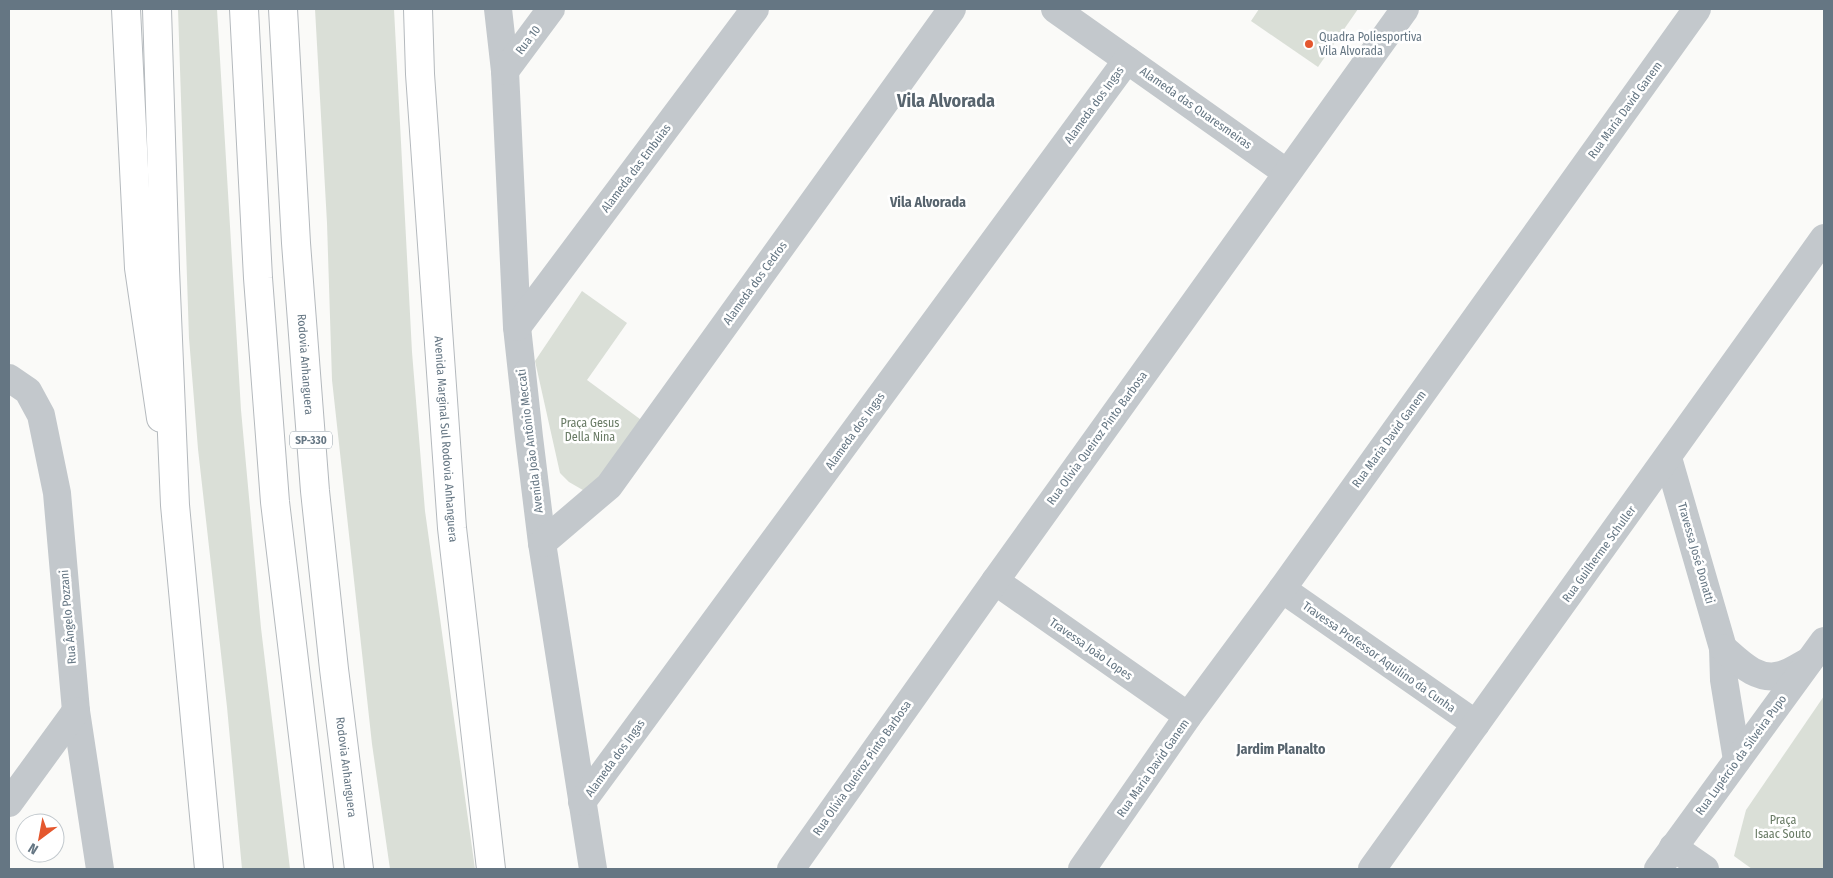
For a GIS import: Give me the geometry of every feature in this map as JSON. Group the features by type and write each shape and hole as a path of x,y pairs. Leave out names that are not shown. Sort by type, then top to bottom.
{"main road":[{"path":"126,9 139,268 175,505"},
{"path":"157,9 164,259 175,505 209,869"},
{"name":"SP-330","path":"244,9 258,278 275,502 319,869"},
{"name":"Rodovia Anhanguera","path":"283,9 296,243 315,491 334,669 359,869"},
{"name":"Avenida Marginal Sul Rodovia Anhanguera","path":"418,9 420,74 452,528 491,869"}],"street":[{"path":"113,9 129,75"},
{"name":"Avenida João Antônio Meccati","path":"498,9 504,71 517,327 542,543 593,869"},
{"name":"Rua 10","path":"504,71 551,9"},
{"name":"Alameda das Embuias","path":"517,327 755,9"},
{"name":"Alameda dos Cedros","path":"542,543 610,486 952,9"},
{"name":"Alameda das Quaresmeiras","path":"1055,9 1287,174"},
{"name":"Rua Olivia Queiroz Pinto Barbosa","path":"791,869 1405,9"},
{"name":"Rua Maria David Ganem","path":"1082,869 1188,716 1282,589 1697,9"},
{"name":"Alameda dos Ingas","path":"582,802 1127,60"},
{"name":"Rua Guilherme Schuller","path":"1372,869 1824,238"},
{"name":"Rua Ângelo Pozzani","path":"9,378 28,391 41,415 57,493 76,711 100,869"},
{"name":"Travessa José Donatti","path":"1668,458 1723,648 1724,680 1737,760"},
{"name":"Travessa João Lopes","path":"995,581 1188,716"},
{"name":"Travessa Professor Aquilino da Cunha","path":"1282,589 1476,724"},
{"path":"1723,648 1746,668 1762,676 1780,676 1817,651"},
{"name":"Rua Lupércio da Silveira Pupo","path":"1658,869 1817,651"},
{"path":"9,803 76,711"},
{"path":"1673,847 1705,869"}],"green space":[{"path":"178,9 217,9 241,410 261,628 290,869 242,869 227,707 198,449 189,338"},
{"path":"315,9 394,9 412,352 425,511 475,869 390,869 372,744 332,380 327,223"},
{"name":"Quadra Poliesportiva Vila Alvorada","path":"1259,9 1358,9 1318,67 1251,21"},
{"name":"Praça Gesus Della Nina","path":"582,291 627,323 587,380 644,422 588,493 569,482 560,473 535,361"},
{"name":"Praça Isaac Souto","path":"1824,696 1824,869 1752,869 1734,856 1746,810"}],"place":[{"name":"Quadra Poliesportiva Vila Alvorada","path":"1309,44"}],"district":[{"name":"Vila Alvorada","path":"946,101"},
{"name":"Vila Alvorada","path":"928,202"},
{"name":"Jardim Planalto","path":"1281,749"}]}
